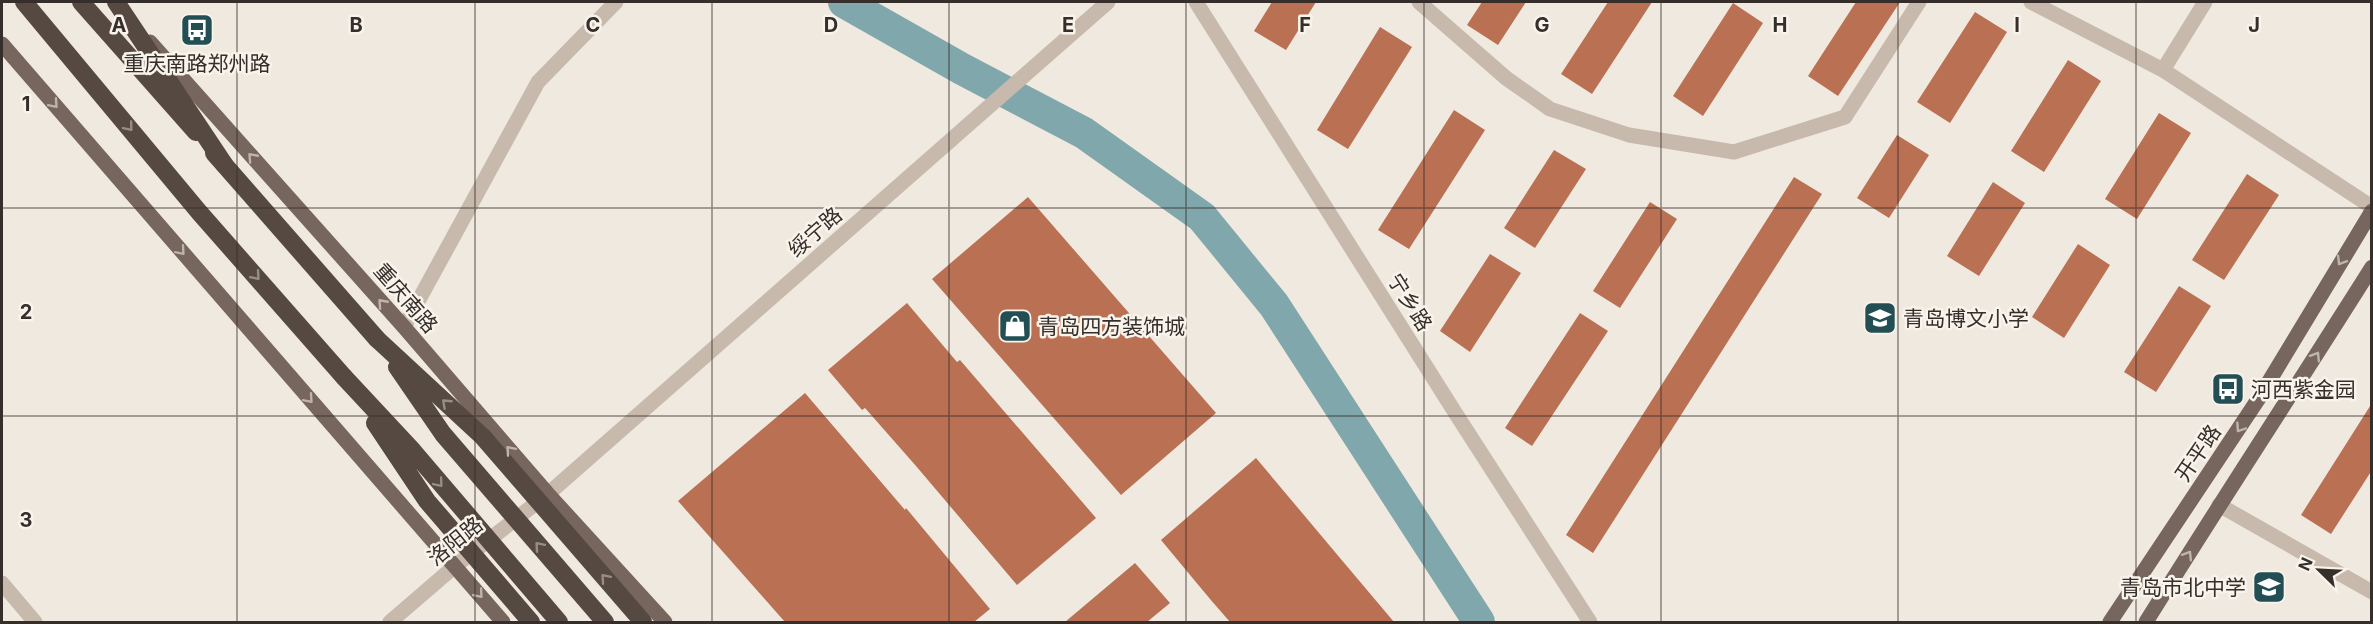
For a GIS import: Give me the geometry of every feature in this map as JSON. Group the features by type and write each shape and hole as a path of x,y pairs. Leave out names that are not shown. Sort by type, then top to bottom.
{"highway":[{"path":"16,2 48,31"},
{"path":"24,2 199,212 413,451 559,622"},
{"path":"81,2 377,339 483,437 643,622"},
{"path":"115,2 224,164"},
{"path":"377,339 443,434 605,622"},
{"path":"344,376 427,501 531,622"}],"main road":[{"name":"重庆南路","path":"115,2 404,327 548,494 665,622"},
{"path":"2,44 502,622"},
{"name":"开平路","path":"2110,622 2259,399 2372,209"},
{"path":"2146,622 2372,267"}],"street":[{"path":"404,327 538,82 615,2"},
{"name":"绥宁路","path":"548,494 1108,2"},
{"name":"宁乡路","path":"1196,2 1590,622"},
{"path":"1419,2 1506,78 1550,109 1629,135 1734,152 1845,117 1919,2"},
{"path":"2031,2 2039,4 2163,70 2372,209"},
{"path":"2163,70 2205,2"},
{"name":"洛阳路","path":"390,622 455,566 548,494"},
{"path":"2219,505 2372,592"},
{"path":"2,583 35,622"}],"building":[{"path":"1272,2 1316,2 1286,50 1254,31"},
{"path":"1482,2 1526,2 1498,45 1467,25"},
{"path":"1608,2 1652,2 1592,94 1561,74"},
{"path":"1856,2 1900,2 1838,96 1808,76"},
{"path":"1733,3 1763,23 1703,116 1673,96"},
{"path":"1975,12 2007,32 1950,123 1917,102"},
{"path":"1380,27 1412,47 1348,149 1317,130"},
{"path":"2068,60 2101,81 2044,172 2011,151"},
{"path":"1454,110 1485,130 1409,249 1378,230"},
{"path":"2159,113 2191,133 2137,219 2105,199"},
{"path":"1897,135 1929,155 1889,218 1857,198"},
{"path":"1554,150 1586,169 1535,248 1504,228"},
{"path":"2247,174 2279,195 2224,280 2192,260"},
{"path":"1794,177 1822,194 1593,553 1566,535"},
{"path":"1993,182 2025,203 1979,276 1947,256"},
{"path":"1028,197 1216,413 1121,495 932,279"},
{"path":"1650,202 1677,219 1620,308 1593,291"},
{"path":"2078,244 2110,265 2064,338 2032,317"},
{"path":"1490,254 1521,273 1470,352 1440,331"},
{"path":"2179,286 2211,306 2156,392 2124,372"},
{"path":"907,303 957,362 960,360 1096,518 1017,585 916,466 865,408 862,410 828,370"},
{"path":"1580,313 1608,331 1532,446 1505,428"},
{"path":"805,393 905,510 906,508 990,609 974,622 785,622 678,501"},
{"path":"2372,403 2372,470 2331,534 2301,515"},
{"path":"1256,458 1394,622 1230,622 1210,599 1161,540"},
{"path":"1135,563 1170,603 1147,622 1065,622"}],"waterway":[{"path":"844,2 962,69 1084,133 1202,217 1274,305 1479,622"}],"place":[{"name":"重庆南路郑州路","path":"197,30"},
{"name":"青岛博文小学","path":"1880,318"},
{"name":"青岛四方装饰城","path":"1015,326"},
{"name":"河西紫金园","path":"2228,389"},
{"name":"青岛市北中学","path":"2269,587"}]}
